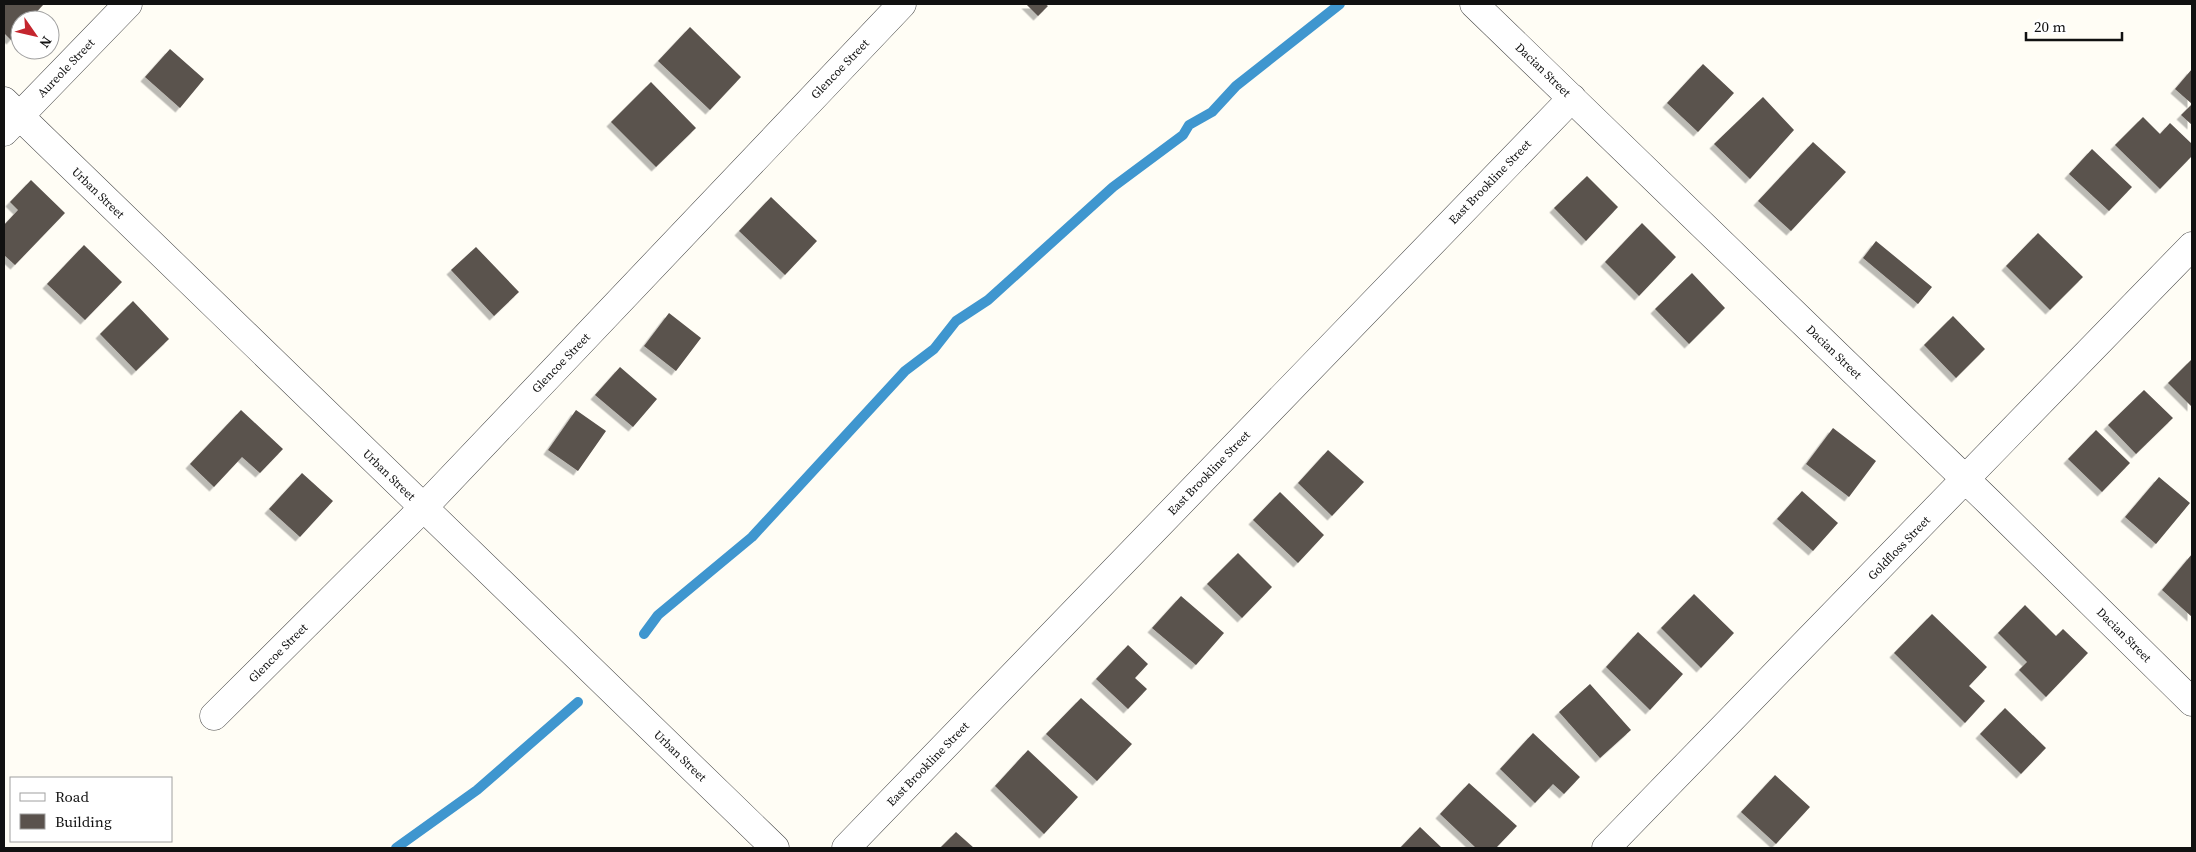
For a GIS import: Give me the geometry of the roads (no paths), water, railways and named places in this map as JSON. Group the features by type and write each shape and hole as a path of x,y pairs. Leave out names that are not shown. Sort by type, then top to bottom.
{"street":[{"name":"Aureole Street","path":"9,116 128,4"},
{"name":"Glencoe Street","path":"214,716 423,508 902,4"},
{"name":"Dacian Street","path":"1474,4 1966,480 2192,702"},
{"name":"East Brookline Street","path":"846,848 1572,98"},
{"name":"Urban Street","path":"9,116 423,508 775,848"},
{"name":"Goldfloss Street","path":"1606,848 2192,246"}],"waterway":[{"path":"644,634 658,615 752,537 905,371 934,349 956,321 988,300 1113,187 1183,135 1189,125 1212,112 1236,86 1340,4"},
{"path":"396,848 477,790 578,702"}]}
